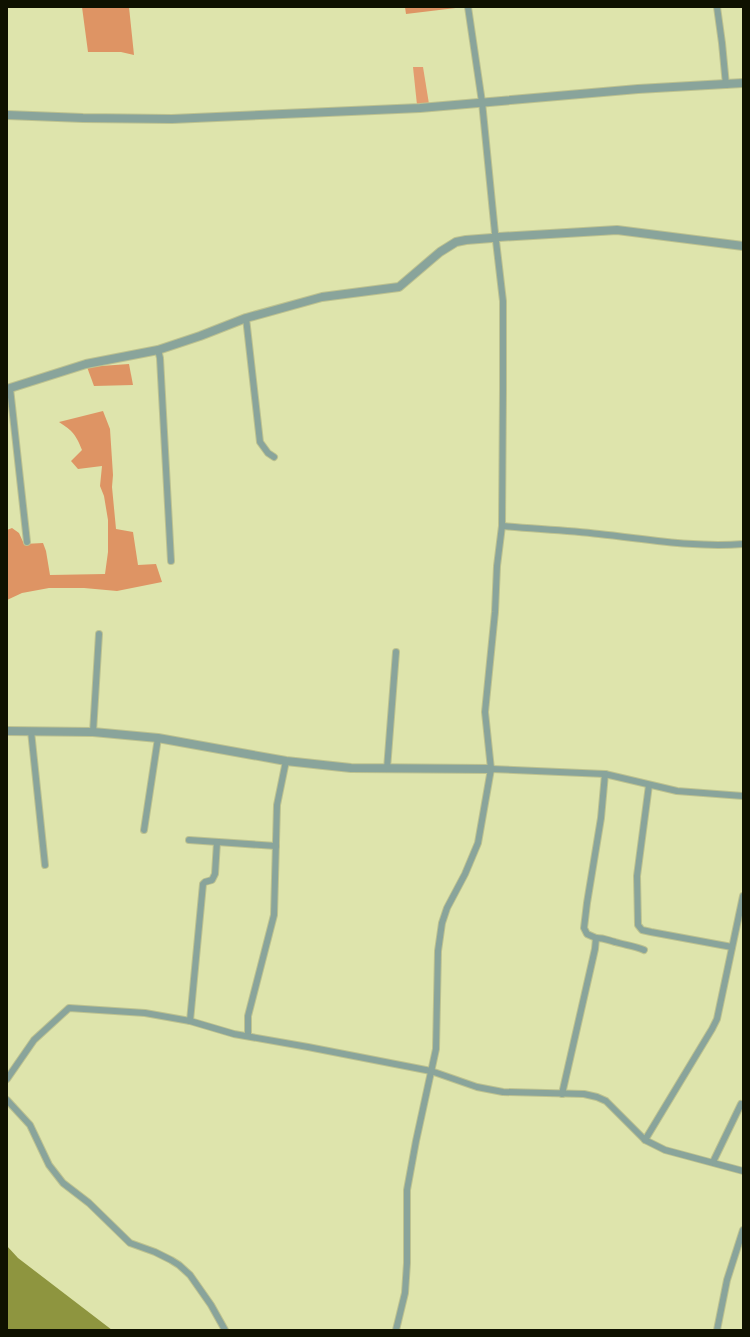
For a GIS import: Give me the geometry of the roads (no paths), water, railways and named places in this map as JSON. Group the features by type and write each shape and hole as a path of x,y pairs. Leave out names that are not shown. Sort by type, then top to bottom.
{"street":[{"path":"396,1330 406,1293 407,1190 436,1049 438,951 442,923 447,908 465,874 478,843 491,769 485,712 495,612 497,566 502,526 503,301 482,102 468,7"},
{"path":"717,7 726,85"},
{"path":"7,115 172,119 420,108 638,89 743,83"},
{"path":"26,542 9,389 86,364 158,350 246,318 322,297 399,287 440,252 456,242 466,240 617,230 743,246"},
{"path":"246,318 260,442 268,453 274,457"},
{"path":"158,350 161,366 172,561"},
{"path":"502,526 597,534 686,544 743,544"},
{"path":"93,732 100,634"},
{"path":"387,769 396,652"},
{"path":"7,731 93,732 158,738 286,761 351,768 491,769 605,774 676,791 743,796"},
{"path":"31,731 45,865"},
{"path":"144,830 158,738"},
{"path":"248,1036 248,1016 274,915 277,805 286,761"},
{"path":"605,774 601,818 584,928 587,934 596,938 606,938 644,950"},
{"path":"649,785 637,876 638,925 642,930 732,947"},
{"path":"189,840 276,846"},
{"path":"190,1021 203,884 212,880 215,874 217,842"},
{"path":"645,1140 717,1019 743,896"},
{"path":"562,1094 596,938"},
{"path":"7,1079 34,1040 69,1008 145,1013 190,1021 234,1034 431,1071 477,1086 503,1092 584,1094 596,1097 606,1102 645,1140 665,1150 743,1171"},
{"path":"7,1100 30,1125 49,1166 63,1183 89,1203 130,1243 155,1252 179,1265 190,1275 211,1304 225,1330"},
{"path":"713,1162 740,1104"},
{"path":"717,1330 727,1280 743,1230"}]}
